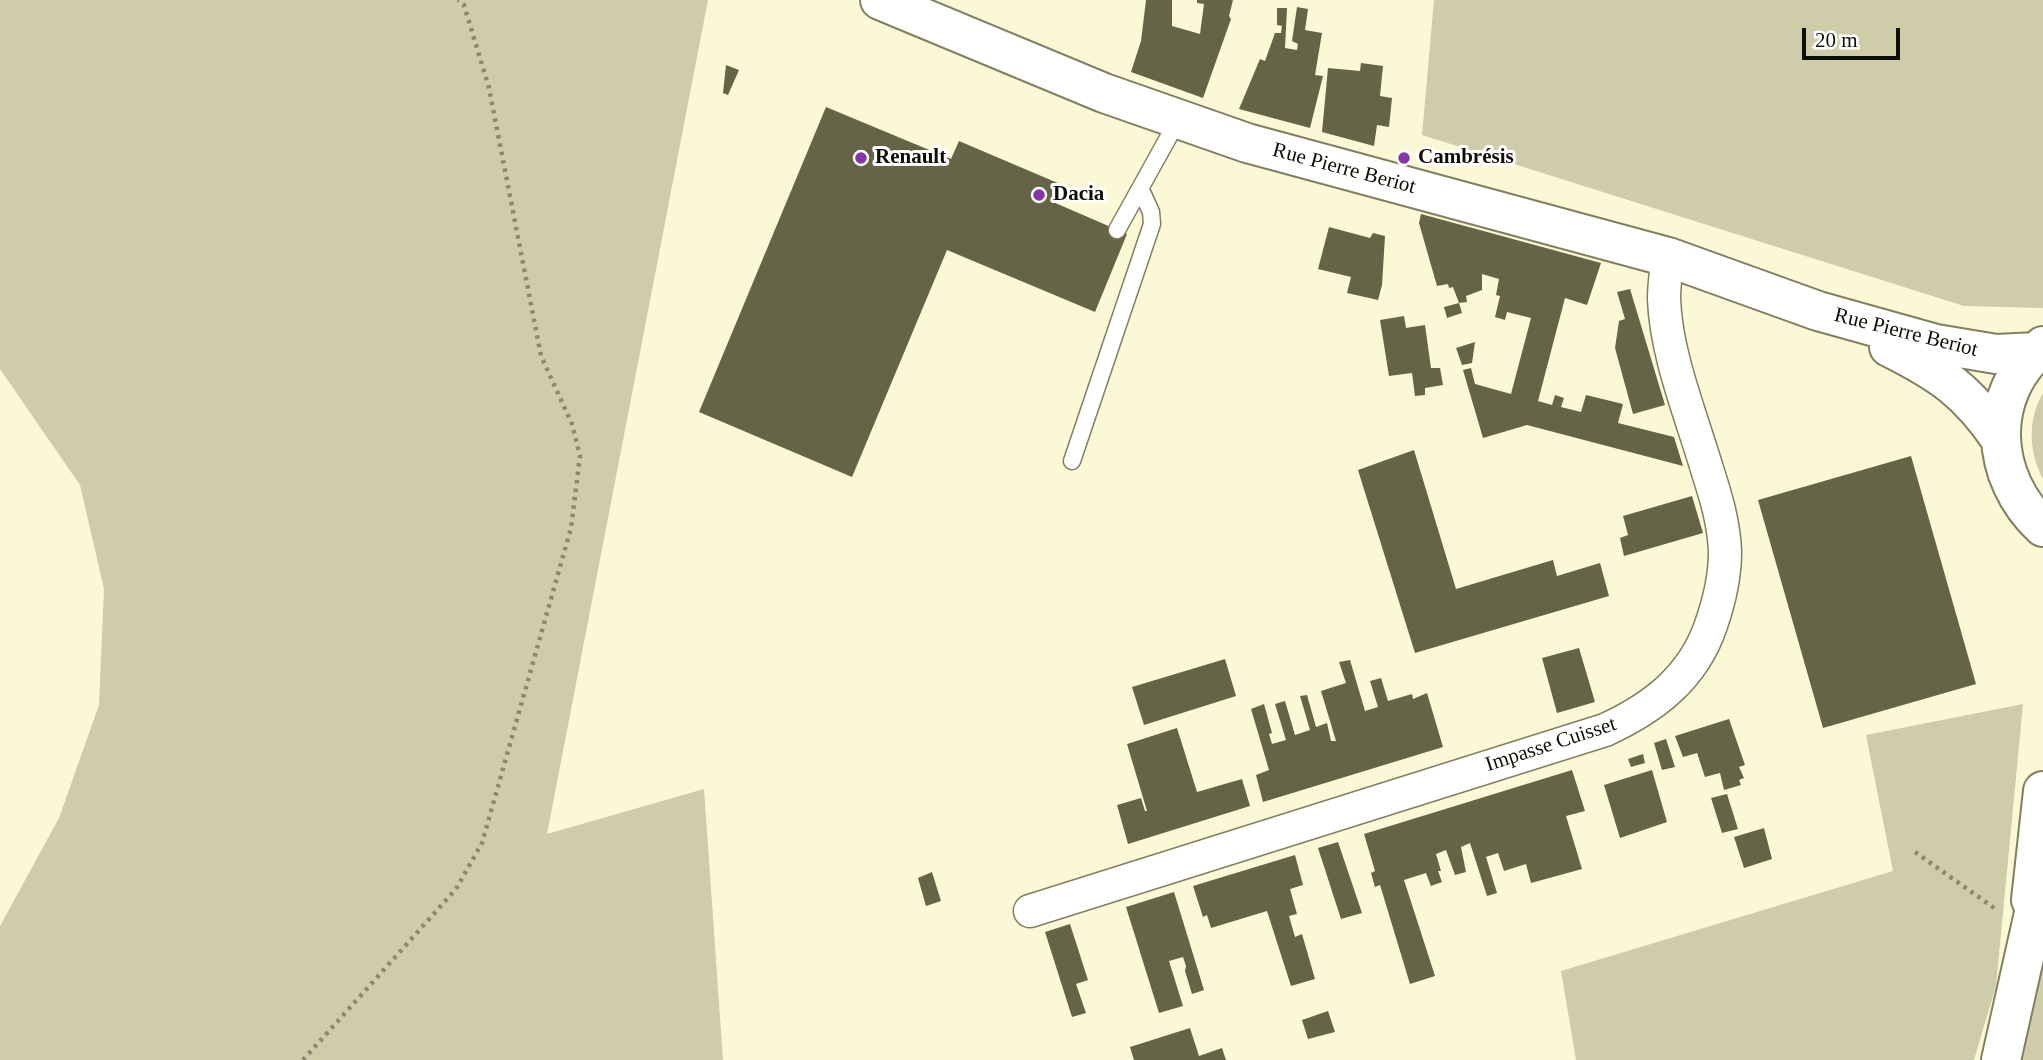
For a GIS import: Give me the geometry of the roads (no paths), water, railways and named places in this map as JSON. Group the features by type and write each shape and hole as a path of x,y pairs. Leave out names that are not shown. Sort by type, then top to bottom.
{"main road":[{"name":"Rue Pierre Beriot","path":"880,0 1063,77 1178,120 1282,153 1668,257 1818,311 1957,349 1996,354 2040,349"},
{"name":"Rue Pierre Beriot","path":"1818,311 1915,360 1954,385 1982,412 2001,440"},
{"path":"2040,349 2017,377 2009,392 2004,408 2001,440 2010,483 2040,529"},
{"path":"2028,932 2043,791"},
{"path":"2001,1060 2043,873"}],"street":[{"name":"Impasse Cuisset","path":"1030,911 1605,730 1642,712 1676,683 1699,654 1707,638 1720,591 1725,550 1720,511 1669,341 1664,298 1668,257"}],"lane":[{"path":"1117,230 1178,120"},
{"path":"1072,461 1152,224 1151,212 1141,190"}],"place":[{"name":"Renault","path":"861,158"},
{"name":"Cambrésis","path":"1404,158"},
{"name":"Dacia","path":"1039,195"}]}
